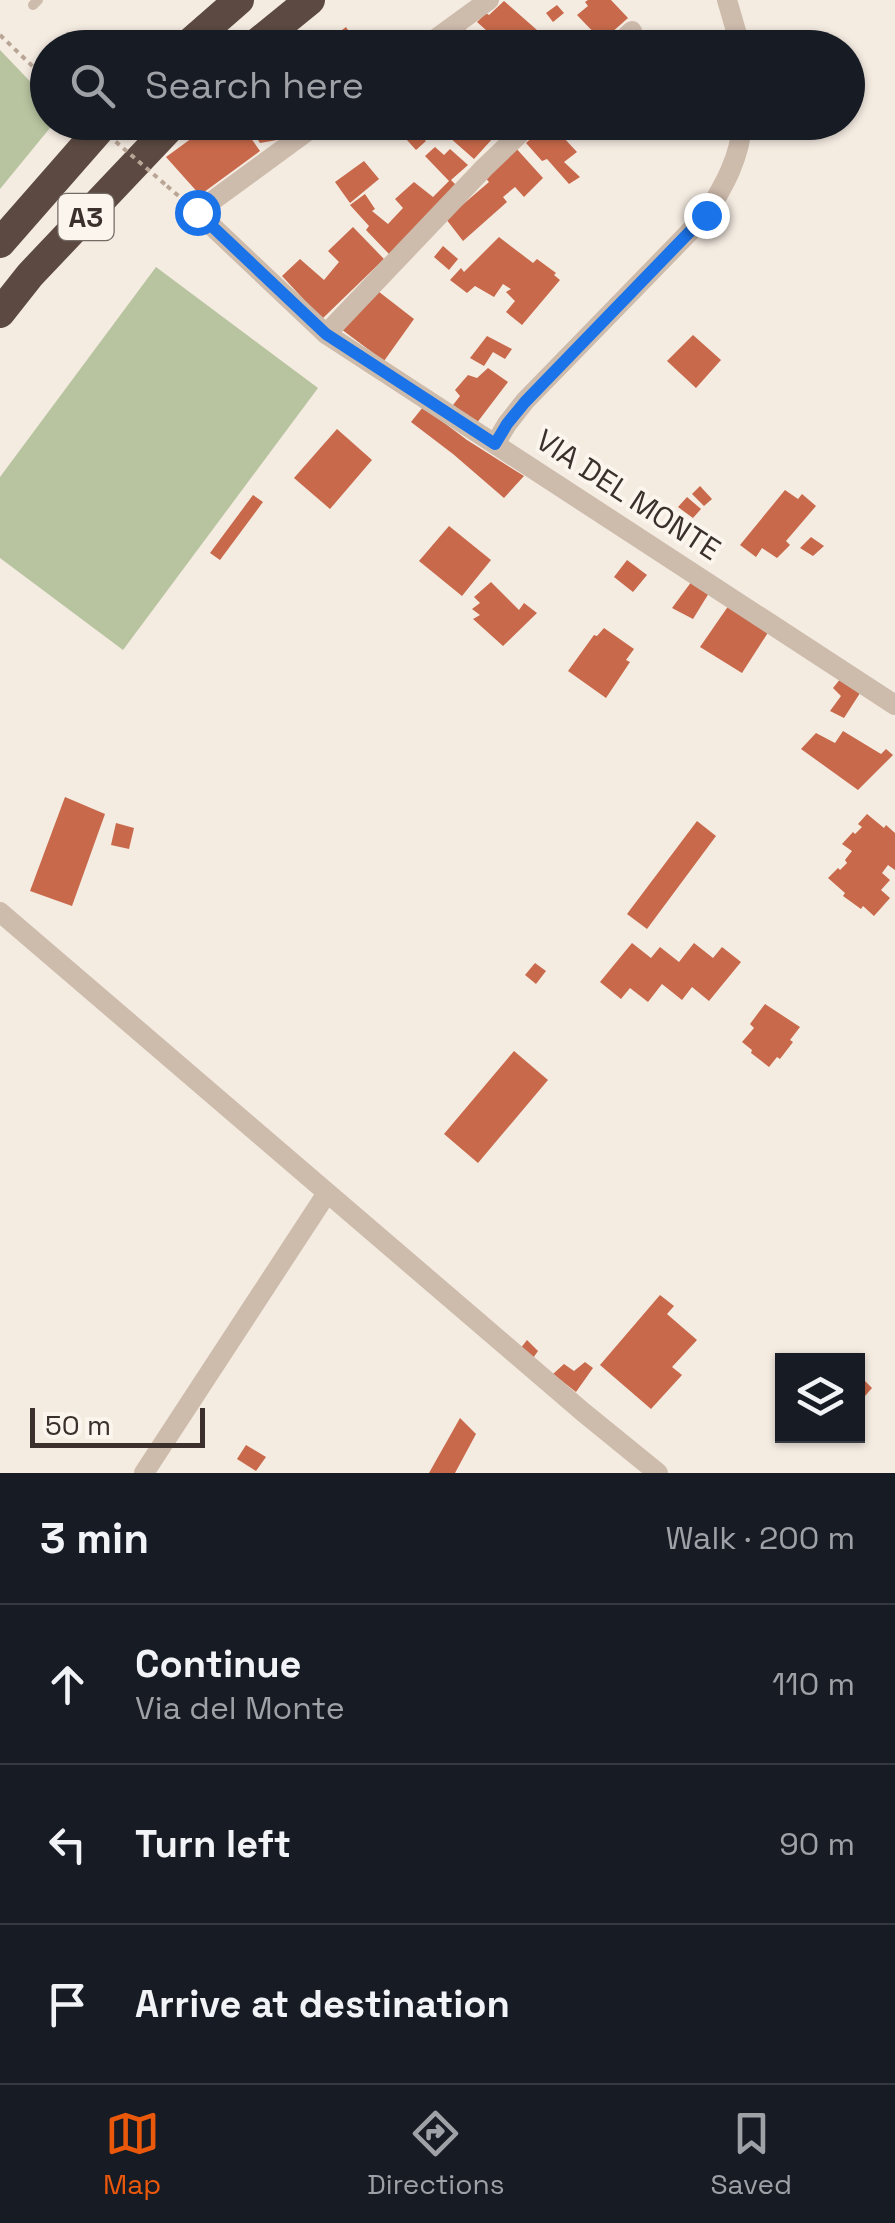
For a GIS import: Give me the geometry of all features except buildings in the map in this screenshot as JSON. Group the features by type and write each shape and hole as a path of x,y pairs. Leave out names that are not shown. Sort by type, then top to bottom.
{"highway":[{"path":"205,30 239,0"},
{"path":"273,30 310,0"},
{"name":"A3","path":"0,244 90,140"},
{"name":"A3","path":"0,314 30,275 158,140"}],"street":[{"path":"448,30 489,0"},
{"path":"727,0 735,30"},
{"name":"VIA DEL MONTE","path":"295,140 197,212 326,334 895,705"},
{"path":"326,334 513,140"},
{"path":"495,444 525,402 706,215 728,178 740,140"},
{"path":"0,912 658,1473"},
{"path":"144,1473 328,1193"}],"path":[{"path":"0,35 30,64"},
{"path":"114,140 166,186"}],"green space":[{"path":"0,50 30,81 30,140 40,140 0,189"},
{"path":"156,267 318,388 123,650 0,558 0,477"}],"route":[{"path":"197,212 326,334 495,444 525,402 706,215"}]}
